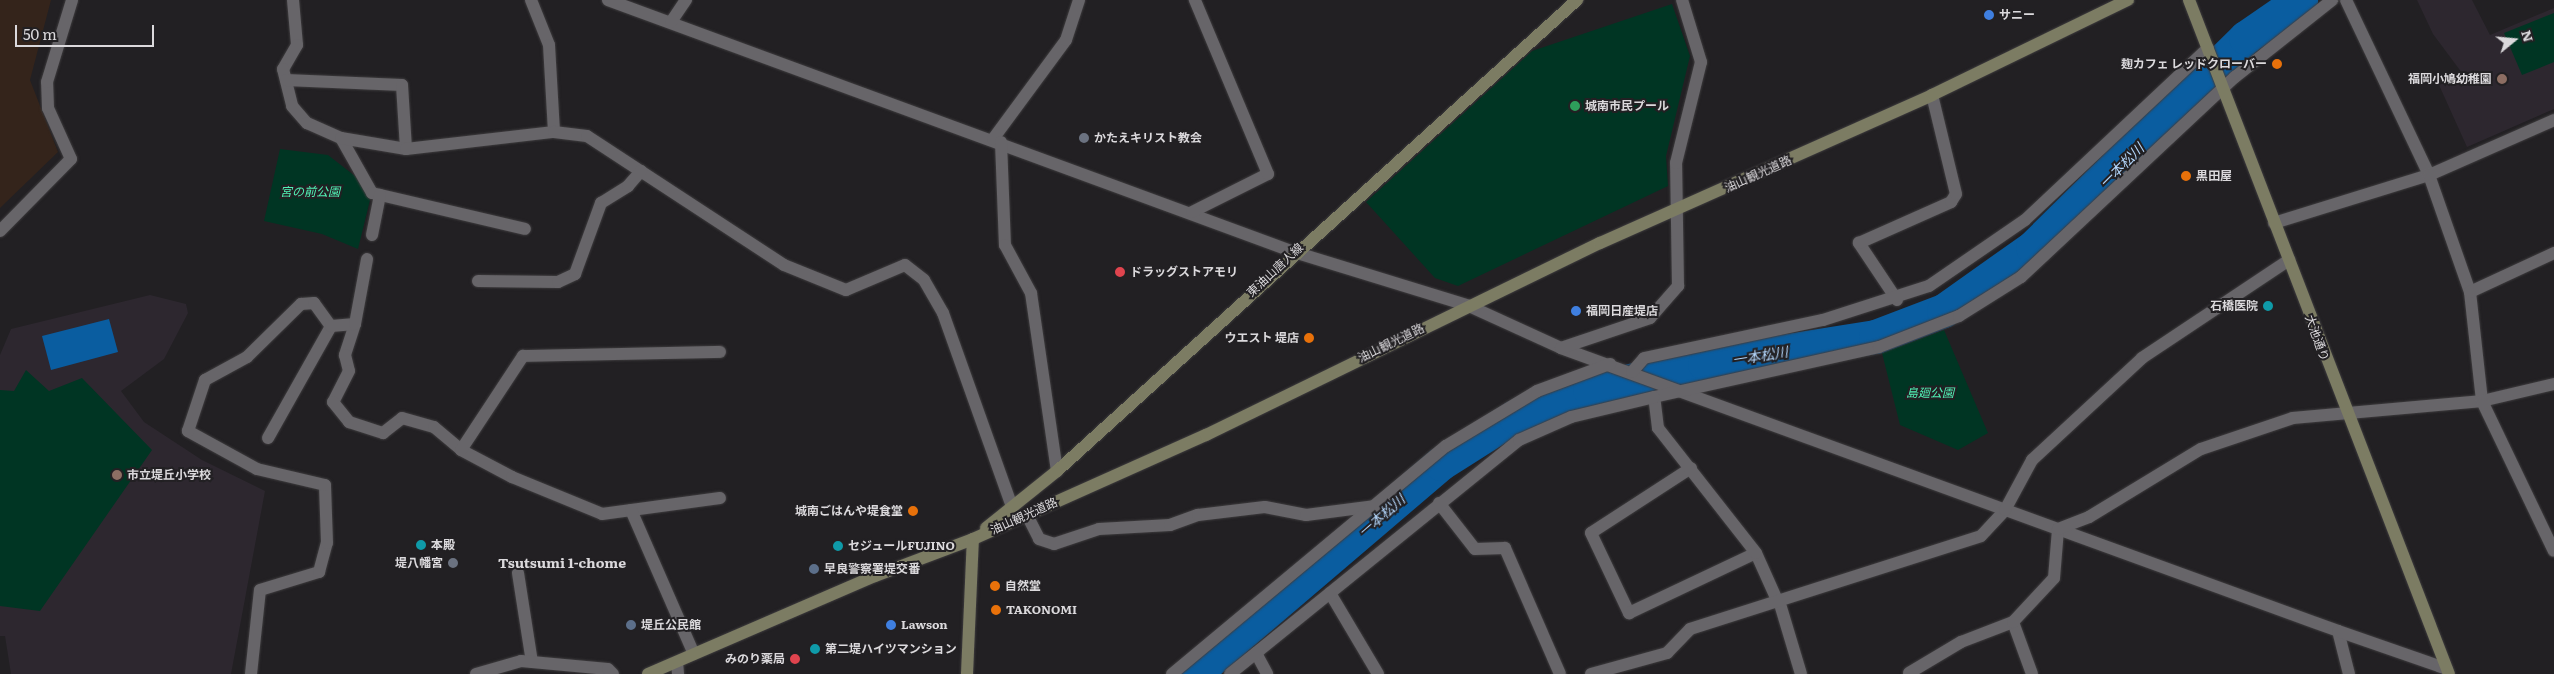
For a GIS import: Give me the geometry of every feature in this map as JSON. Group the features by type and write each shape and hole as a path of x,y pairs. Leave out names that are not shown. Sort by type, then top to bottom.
{"street":[{"path":"0,230 71,159 48,108 47,82 72,0"},
{"path":"293,0 297,45 283,69 292,106 302,117 341,138 406,149 554,132 587,136 784,265 846,290 906,265 924,280 943,313 1012,507"},
{"path":"531,0 549,46 554,132"},
{"path":"608,0 1192,212 1294,252 1469,306 1561,348 1636,373 1681,392 2448,672"},
{"path":"671,22 686,0"},
{"path":"1057,470 1031,293 1004,245 997,141 1066,40 1079,0"},
{"path":"1192,212 1268,174 1195,0"},
{"name":"東油山唐人線","path":"973,539 1057,470 1294,252 1577,0"},
{"path":"1561,348 1650,318 1678,286 1679,208 1676,163 1701,62 1682,0"},
{"name":"油山観光道路","path":"648,674 677,668 694,654 875,576 973,539 1206,435 1469,306 1679,208 1932,95 2128,0"},
{"name":"大池通り","path":"2189,0 2289,260 2345,414 2448,672"},
{"path":"1230,674 1518,440 1571,417 1879,347 1959,316 2021,278 2223,88 2332,0"},
{"path":"2346,0 2429,175 2470,292 2482,401 2554,551"},
{"path":"1636,373 1644,358 1822,320 1929,286 2025,220 2206,44"},
{"path":"286,80 402,85 406,149"},
{"path":"1896,298 1859,243 1951,202 1956,194 1932,95"},
{"path":"2274,223 2429,175 2554,120"},
{"path":"341,138 372,193 525,229"},
{"path":"478,281 558,282 575,274 601,203 628,186 641,171"},
{"path":"372,235 380,195"},
{"path":"2470,292 2554,252"},
{"path":"367,259 355,324 345,355 349,371 333,402 348,422 383,433 402,418 434,426 461,450 602,514 720,498"},
{"path":"1591,674 1667,653 1690,629 1981,536 2005,510 2032,460 2142,358 2289,260"},
{"path":"251,674 260,590 318,572 327,543 325,485 257,469 188,431 205,380 247,356 301,304 314,303 331,326"},
{"path":"331,326 355,324"},
{"path":"268,438 331,326"},
{"path":"461,450 523,356 720,352"},
{"path":"1172,674 1446,446 1497,412 1537,391 1610,364"},
{"path":"2058,529 2089,517 2201,449 2293,418 2482,401 2554,384"},
{"path":"1654,397 1658,428 1756,553 1779,602 1801,674"},
{"path":"1691,468 1591,533 1629,613 1756,553"},
{"path":"1439,503 1474,549 1505,548 1560,674"},
{"path":"1027,515 1039,539 1054,544 1099,529 1170,525 1198,515 1255,508 1306,515 1375,506"},
{"path":"631,510 694,654"},
{"path":"1908,674 1961,642 2013,622 2054,578 2058,529"},
{"path":"967,674 973,539"},
{"path":"518,574 532,662"},
{"path":"1330,593 1378,674"},
{"path":"2013,622 2032,674"},
{"path":"2338,631 2349,674"},
{"path":"1256,653 1267,674"},
{"path":"476,674 532,662 608,669 613,674"}],"shaded area":[{"path":"0,0 51,0 30,80 58,152 0,208"},
{"name":"福岡小鳩幼稚園","path":"2417,0 2472,0 2490,35 2554,8 2554,109 2467,147 2439,85 2462,73 2433,34"},
{"name":"市立堤丘小学校","path":"150,295 186,304 188,313 164,359 121,391 144,422 202,460 265,491 231,674 11,674 5,636 0,636 0,355 11,329"}],"green space":[{"name":"城南市民プール","path":"1672,4 1690,56 1666,156 1668,186 1458,286 1435,278 1366,202 1532,51"},
{"path":"2554,13 2554,62 2522,75 2504,33"},
{"name":"宮の前公園","path":"280,149 328,155 355,176 370,200 358,249 322,234 264,221"},
{"name":"島廻公園","path":"1944,330 1988,433 1958,450 1900,425 1882,353"},
{"path":"26,370 49,391 82,378 152,450 40,611 0,606 0,390 14,391"}],"water":[{"path":"109,319 118,352 51,370 42,336"}],"waterway":[{"name":"一本松川","path":"1195,674 1441,464 1515,417 1590,390 1705,364 1876,337 1944,311 2033,248 2246,38 2301,0"}],"place":[{"name":"サニー","path":"1989,15"},
{"name":"麹カフェ レッドクローバー","path":"2277,64"},
{"name":"福岡小鳩幼稚園","path":"2502,79"},
{"name":"城南市民プール","path":"1575,106"},
{"name":"かたえキリスト教会","path":"1084,138"},
{"name":"黒田屋","path":"2186,176"},
{"name":"ドラッグストアモリ","path":"1120,272"},
{"name":"石橋医院","path":"2268,306"},
{"name":"福岡日産堤店","path":"1576,311"},
{"name":"ウエスト 堤店","path":"1309,338"},
{"name":"市立堤丘小学校","path":"117,475"},
{"name":"城南ごはんや堤食堂","path":"913,511"},
{"name":"本殿","path":"421,545"},
{"name":"セジュールFUJINO","path":"838,546"},
{"name":"堤八幡宮","path":"453,563"},
{"name":"早良警察署堤交番","path":"814,569"},
{"name":"自然堂","path":"995,586"},
{"name":"TAKONOMI","path":"996,610"},
{"name":"堤丘公民館","path":"631,625"},
{"name":"Lawson","path":"891,625"},
{"name":"第二堤ハイツマンション","path":"815,649"},
{"name":"みのり薬局","path":"795,659"}],"district":[{"name":"Tsutsumi 1-chome","path":"562,562"}]}
